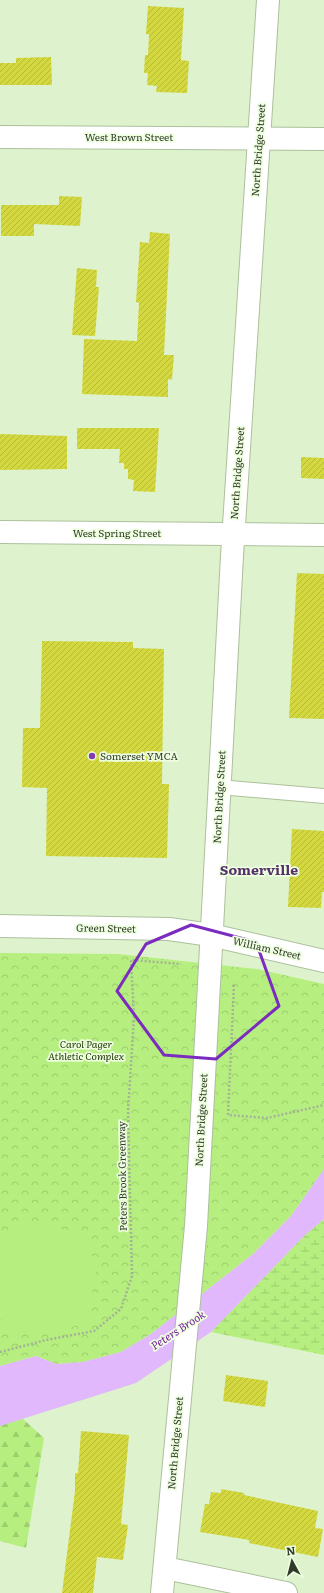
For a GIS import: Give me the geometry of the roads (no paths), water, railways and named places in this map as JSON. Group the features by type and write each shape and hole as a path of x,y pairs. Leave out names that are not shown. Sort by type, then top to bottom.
{"street":[{"name":"North Bridge Street","path":"162,1593 196,1226 219,787 268,0"},
{"name":"West Brown Street","path":"0,137 324,139"},
{"name":"West Spring Street","path":"0,532 324,535"},
{"name":"Green Street","path":"0,926 169,930 211,935"},
{"name":"William Street","path":"211,935 324,961"},
{"path":"165,1568 286,1593"}],"lane":[{"path":"219,787 324,796"}],"water":[{"name":"Peters Brook","path":"324,1169 324,1219 305,1235 211,1332 136,1383 0,1426 0,1366 36,1356 56,1364 83,1362 121,1352 151,1334 253,1254 291,1216"}],"place":[{"name":"Somerset YMCA","path":"92,756"}],"district":[{"name":"Somerville","path":"259,870"}],"park label":[{"name":"Carol Pager Athletic Complex","path":"86,1050"}]}
